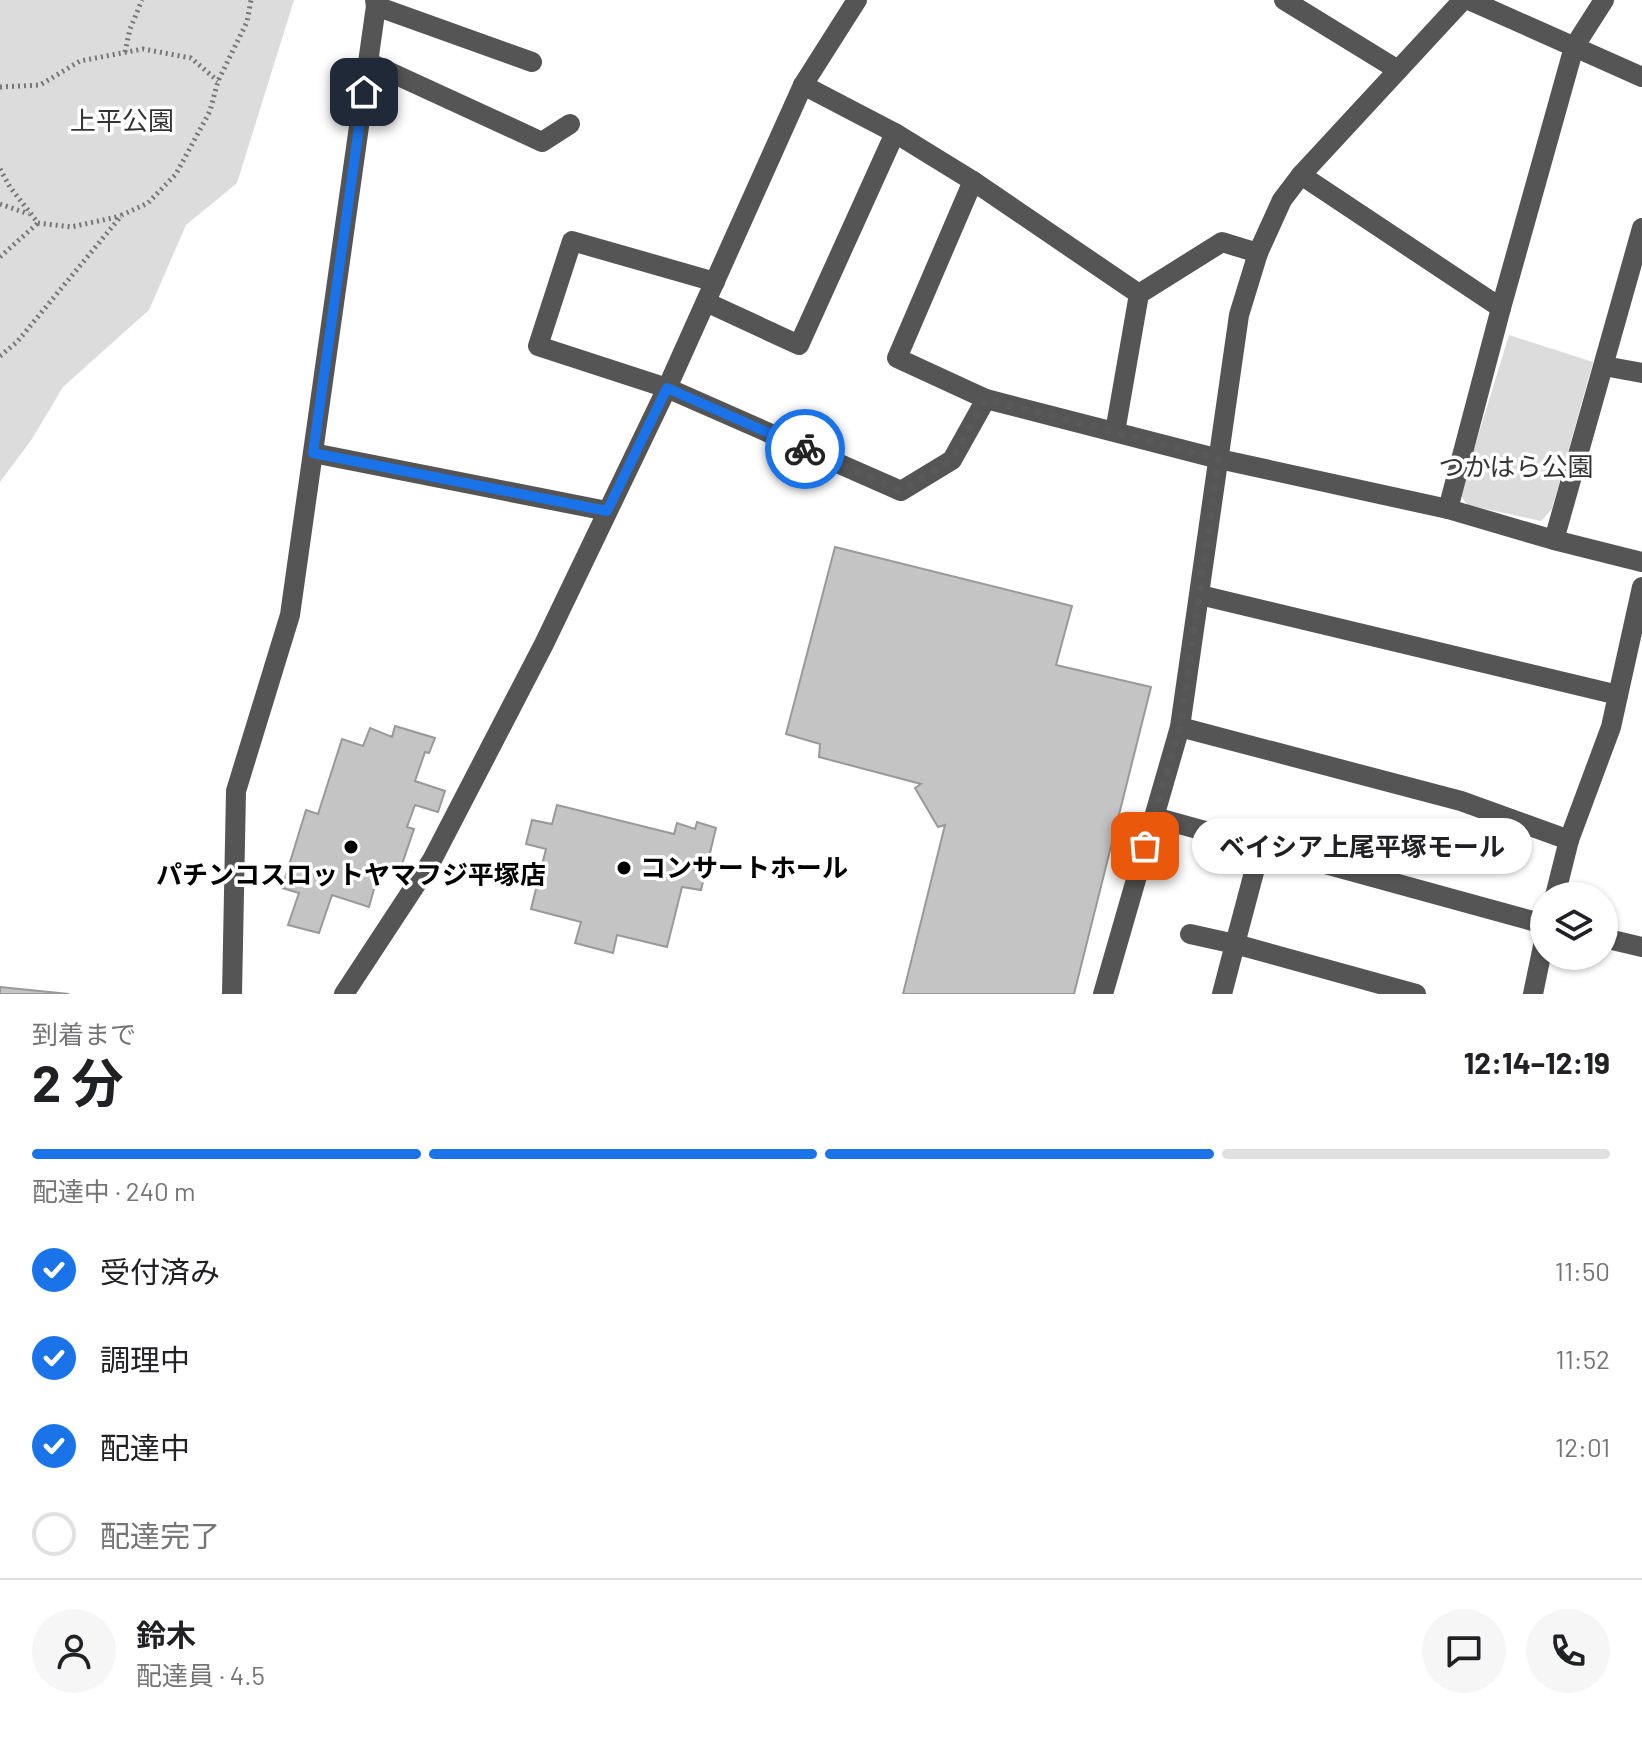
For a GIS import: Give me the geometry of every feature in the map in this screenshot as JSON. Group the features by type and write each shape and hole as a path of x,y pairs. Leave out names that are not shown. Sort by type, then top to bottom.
{"street":[{"path":"344,994 432,860 544,644 667,388 803,85 857,0"},
{"path":"1284,0 1398,70"},
{"path":"1103,994 1180,727 1239,315 1258,253 1282,200 1301,175 1466,0 1642,77"},
{"path":"1448,509 1574,47 1604,0"},
{"path":"232,994 236,791 290,615 376,3 532,62"},
{"path":"368,62 542,142 570,124"},
{"path":"803,85 895,133 973,181 1139,294"},
{"path":"706,302 799,345 895,133"},
{"path":"1301,175 1501,308"},
{"path":"973,181 897,358 986,399 1219,459 1448,509 1642,562"},
{"path":"1554,540 1642,228"},
{"path":"715,282 572,241 538,346 667,388 901,491 952,460 986,399"},
{"path":"1115,432 1139,294 1222,242 1258,253"},
{"path":"1604,366 1642,373"},
{"path":"313,453 607,511"},
{"path":"1558,882 1569,840 1611,727 1642,587"},
{"path":"1200,595 1618,695"},
{"path":"1180,727 1461,801 1569,840"},
{"path":"1154,817 1530,920"},
{"path":"1222,994 1261,846"},
{"path":"1190,934 1416,994"},
{"path":"1618,941 1642,947"},
{"path":"1533,994 1538,970"}],"path":[{"path":"125,52 142,0"},
{"path":"0,169 38,223 71,227 122,215 148,203 176,174 210,111 218,81 247,22 251,0"},
{"path":"0,87 40,85 80,61 143,49 191,58 218,81"},
{"path":"0,204 31,215"},
{"path":"0,356 17,342 122,215"},
{"path":"0,257 38,223"}],"green space":[{"name":"上平公園","path":"0,0 294,0 237,183 186,225 149,310 63,387 32,439 0,482"},
{"name":"つかはら公園","path":"1509,335 1593,362 1552,509 1541,521 1468,505 1460,495"}],"building":[{"path":"835,547 1072,606 1056,665 1151,687 1074,994 903,994 945,825 938,827 915,788 921,784 819,757 820,744 786,734"},
{"name":"パチンコスロットヤマフジ平塚店","path":"395,726 435,738 429,753 425,752 415,781 445,791 438,812 415,805 407,827 414,829 400,870 381,864 369,907 332,895 319,933 288,925 299,893 282,888 306,810 318,814 342,739 363,746 370,728 392,737"},
{"name":"コンサートホール","path":"557,805 674,834 677,823 695,829 697,822 716,828 701,890 682,887 667,947 617,935 613,953 575,943 581,922 531,909 546,849 526,844 532,820 552,824"},
{"path":"0,987 69,994 0,994"}],"way so far":[{"path":"805,449 901,491 952,460 986,399 1219,459 1180,727 1145,846"}],"place":[{"name":"ベイシア上尾平塚モール","path":"1145,846"},
{"name":"パチンコスロットヤマフジ平塚店","path":"351,847"},
{"name":"コンサートホール","path":"624,868"}],"route":[{"path":"364,92 313,453 607,511 667,388 805,449"}]}
